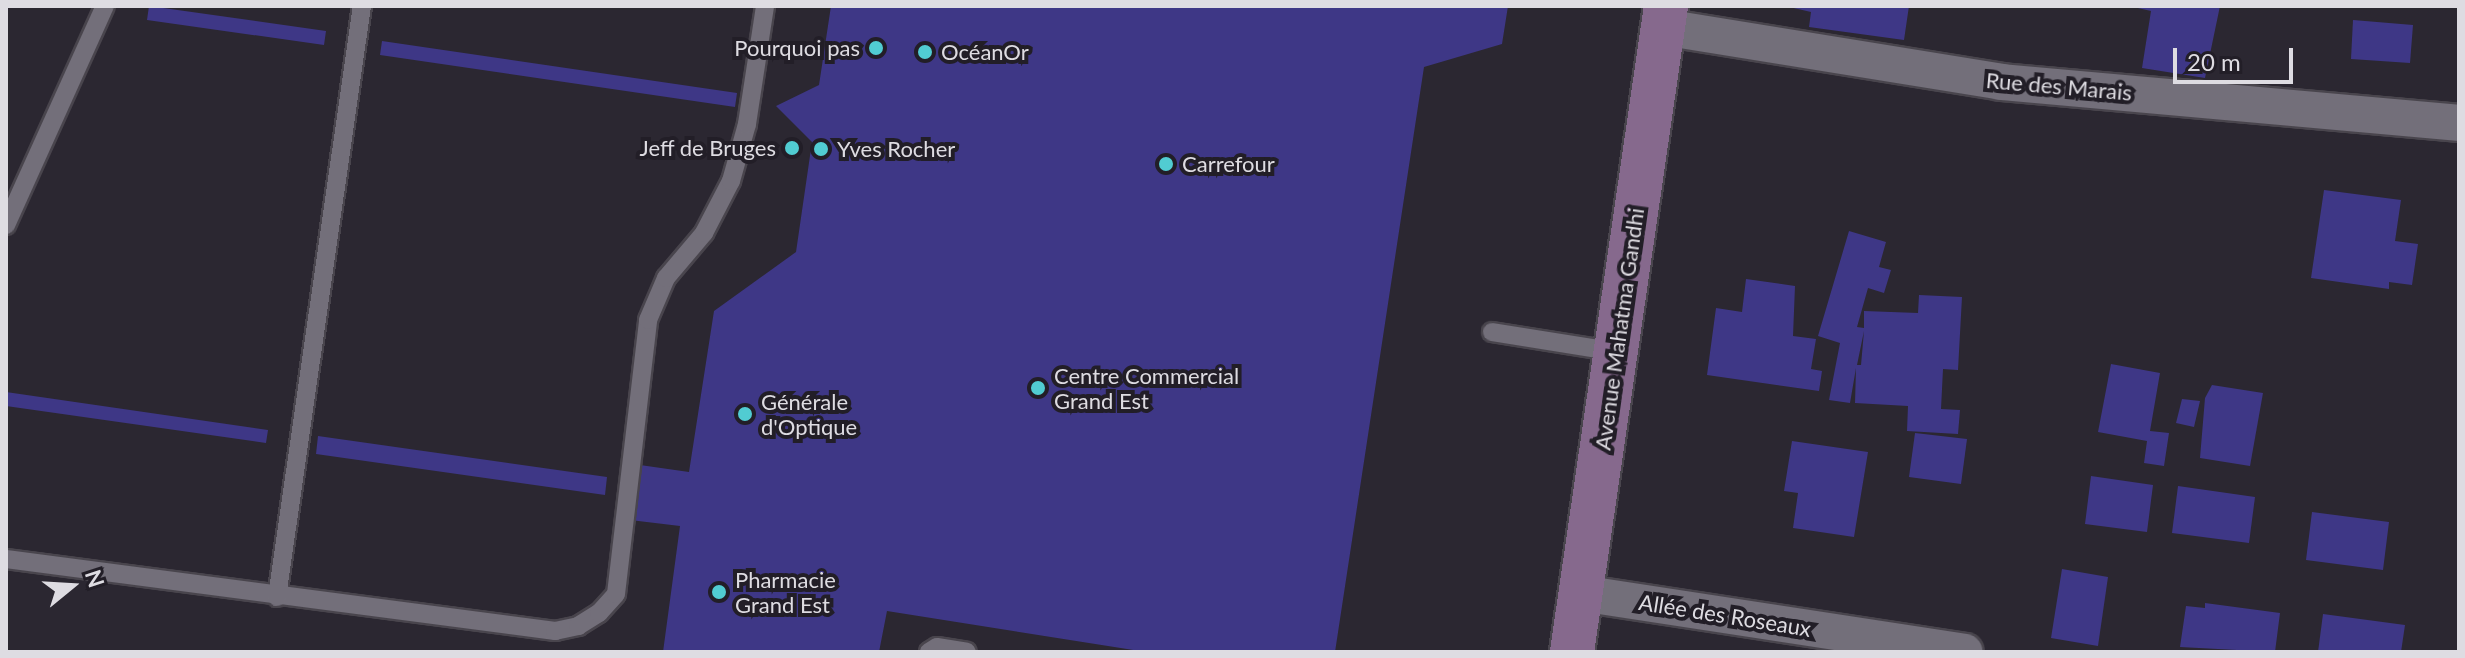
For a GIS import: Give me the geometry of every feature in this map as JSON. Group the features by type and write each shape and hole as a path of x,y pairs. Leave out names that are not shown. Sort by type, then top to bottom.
{"main road":[{"name":"Avenue Mahatma Gandhi","path":"1572,652 1664,17"}],"street":[{"name":"Rue des Marais","path":"1664,17 2001,82 2459,123"},
{"name":"Allée des Roseaux","path":"1580,593 1965,652"}],"lane":[{"path":"6,225 105,6"},
{"path":"277,597 362,6"},
{"path":"6,559 277,597 555,631 599,613 616,594 648,320 666,278 704,233 731,181 747,124 765,6"},
{"path":"1492,332 1617,352"},
{"path":"929,652 937,647 967,652"}],"building":[{"path":"149,6 326,31 324,45 147,20"},
{"name":"Centre Commercial Grand Est","path":"831,6 1508,6 1502,44 1424,67 1335,652 1146,652 887,611 879,652 663,652 680,526 630,520 640,465 689,472 714,311 796,252 812,142 776,106 819,85"},
{"path":"1785,6 1909,6 1904,40 1809,27 1811,12"},
{"path":"2129,6 2220,6 2205,78 2142,68 2151,11"},
{"path":"2353,20 2413,25 2410,63 2351,59"},
{"path":"382,41 737,93 735,107 380,55"},
{"path":"2324,190 2401,200 2395,241 2418,244 2412,285 2389,282 2389,289 2311,278"},
{"path":"1849,231 1886,242 1879,267 1891,270 1884,293 1868,288 1857,327 1864,328 1864,311 1918,313 1919,295 1962,297 1958,370 1943,369 1941,409 1960,410 1958,434 1907,431 1908,406 1855,403 1856,368 1850,403 1829,400 1840,343 1818,336","holes":["1864,331 1861,365 1857,365"]},
{"path":"1746,279 1795,286 1793,336 1816,339 1811,369 1822,371 1819,391 1707,375 1716,308 1742,312"},
{"path":"2111,364 2160,373 2150,431 2169,433 2164,466 2144,463 2147,441 2098,432"},
{"path":"2212,385 2263,393 2250,466 2200,458 2205,398"},
{"path":"6,392 268,430 266,443 6,406"},
{"path":"2182,399 2200,401 2194,427 2176,423"},
{"path":"1915,433 1967,439 1961,484 1909,477"},
{"path":"318,436 607,477 605,495 316,454"},
{"path":"1792,441 1868,452 1854,537 1793,528 1798,493 1784,491"},
{"path":"2091,476 2153,485 2147,532 2085,524"},
{"path":"2178,486 2255,497 2249,543 2172,533"},
{"path":"2312,512 2389,522 2383,570 2306,560"},
{"path":"2062,569 2108,577 2098,646 2051,638"},
{"path":"2205,603 2280,613 2275,652 2180,647 2186,606 2205,608"},
{"path":"2323,614 2405,625 2401,652 2318,652"}],"place":[{"name":"Pourquoi pas","path":"876,48"},
{"name":"OcéanOr","path":"925,52"},
{"name":"Jeff de Bruges","path":"792,148"},
{"name":"Yves Rocher","path":"821,149"},
{"name":"Carrefour","path":"1166,164"},
{"name":"Centre Commercial Grand Est","path":"1038,388"},
{"name":"Générale d'Optique","path":"745,414"},
{"name":"Pharmacie Grand Est","path":"719,592"}]}
